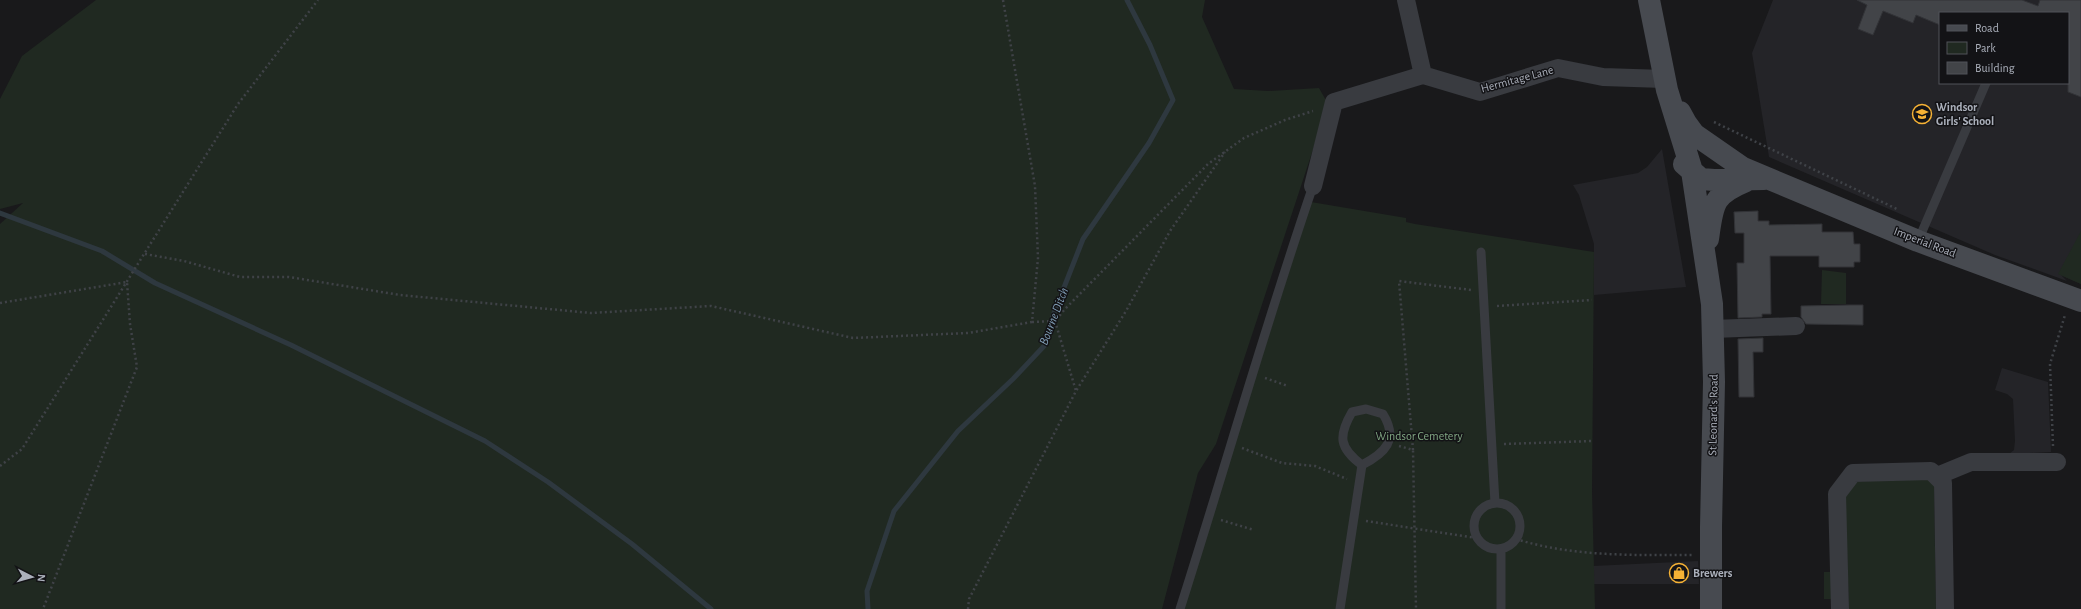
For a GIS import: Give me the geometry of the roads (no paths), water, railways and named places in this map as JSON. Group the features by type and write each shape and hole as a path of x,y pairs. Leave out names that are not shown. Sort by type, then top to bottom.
{"main road":[{"name":"St Leonard's Road","path":"1648,0 1666,84 1664,112 1679,151 1689,205 1699,221"},
{"name":"Imperial Road","path":"1666,84 1689,128 1715,149 1755,175"},
{"name":"Imperial Road","path":"1679,151 1692,171 1700,179 1714,180 1755,175"},
{"name":"Imperial Road","path":"1679,151 1697,160 1755,175 1922,232 2073,307"},
{"name":"St Leonard's Road","path":"1692,171 1712,304 1714,382 1711,609"},
{"path":"1705,262 1712,208 1720,196 1730,188 1755,175"}],"street":[{"path":"1313,186 1334,102 1423,75 1406,0"},
{"name":"Hermitage Lane","path":"1423,75 1480,92 1558,68 1603,77 1666,84"},
{"path":"1713,328 1796,326"},
{"path":"1937,476 1971,462 2056,462"},
{"path":"1840,609 1837,494 1853,472 1931,471 1943,483 1945,609"}],"lane":[{"path":"1922,232 1986,84"},
{"path":"1180,609 1285,268 1313,186"},
{"path":"1482,252 1495,503"},
{"path":"1366,409 1383,414 1390,426 1389,442 1380,455 1362,465 1350,456 1343,441 1344,426 1352,412 1366,409"},
{"path":"1340,609 1362,465"},
{"path":"1495,503 1507,505 1517,515 1520,528 1516,539 1511,545 1501,550 1487,548 1476,538 1473,530 1474,521 1478,511 1485,506 1495,503"},
{"path":"1501,550 1501,609"}],"waterway":[{"name":"Bourne Ditch","path":"868,609 867,591 894,511 958,431 1013,379 1045,345 1054,313 1083,239 1149,143 1173,100 1150,45 1127,0"},
{"path":"0,213 102,251 155,283 291,345 485,441 548,482 632,544 711,609"}],"place":[{"name":"Windsor Girls' School","path":"1922,114"},
{"name":"Brewers","path":"1679,573"}],"park label":[{"name":"Windsor Cemetery","path":"1419,436"}]}
